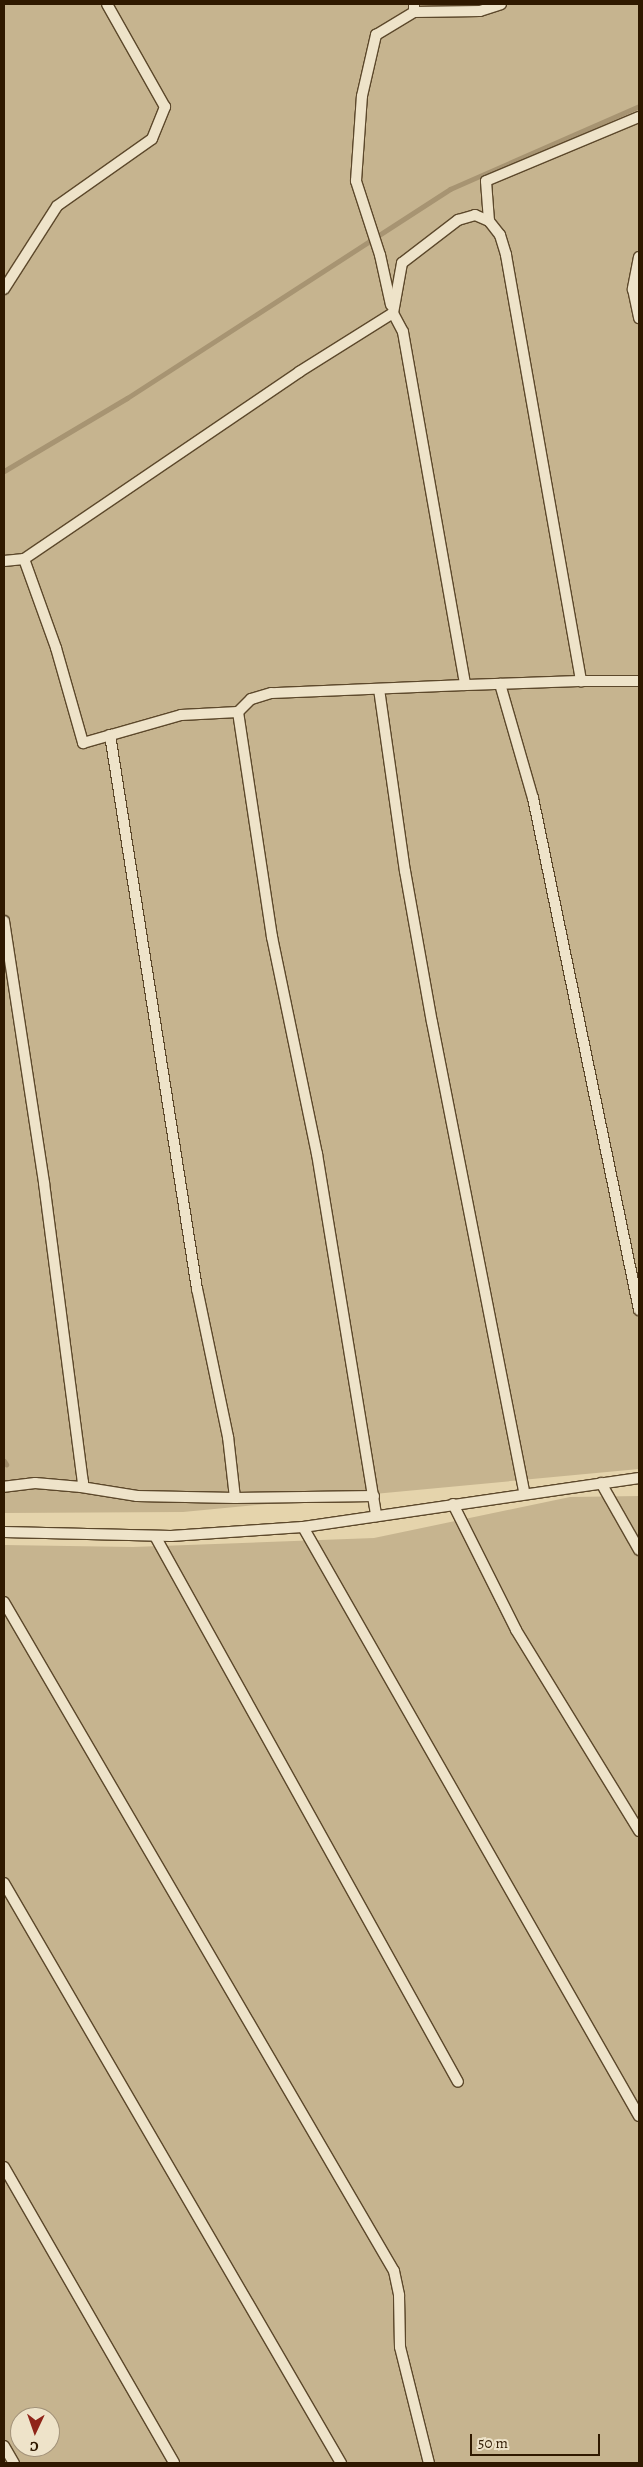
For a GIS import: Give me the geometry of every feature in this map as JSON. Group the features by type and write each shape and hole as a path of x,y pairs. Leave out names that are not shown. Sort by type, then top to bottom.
{"lane":[{"path":"4,289 57,206 152,139 165,108 107,4"},
{"path":"465,685 403,332 392,313 380,255 356,181 362,96 376,35 414,8 480,11 501,4"},
{"path":"489,221 486,180 639,117"},
{"path":"4,561 24,559 291,377 392,313 402,263 458,220 475,215 489,221 500,235 506,255 582,681"},
{"path":"639,257 634,290 639,318"},
{"path":"24,559 56,648 83,743 181,715 238,712 252,699 271,693 582,681 639,681"},
{"path":"500,684 535,807 639,1310"},
{"path":"379,688 398,825 430,1012 524,1493"},
{"path":"238,712 272,937 316,1154 376,1516"},
{"path":"110,735 195,1279 228,1437 235,1498"},
{"path":"4,921 81,1451 81,1488"},
{"path":"4,1532 155,1536 303,1527 524,1493 639,1478"},
{"path":"4,1487 35,1483 136,1496 235,1498 374,1496"},
{"path":"601,1483 639,1550"},
{"path":"453,1504 516,1630 639,1832"},
{"path":"303,1527 639,2116"},
{"path":"155,1536 458,2082"},
{"path":"4,1602 394,2272 400,2295 400,2347 429,2463"},
{"path":"4,1883 341,2463"},
{"path":"4,2167 174,2463"},
{"path":"4,2446 14,2463"}],"shaded area":[{"path":"4,4 639,4 639,1469 183,1512 4,1513"},
{"path":"639,1496 639,2463 4,2463 4,1545 133,1547 374,1538 570,1497"}],"waterway":[{"path":"4,471 127,398 450,189 639,106"}]}
